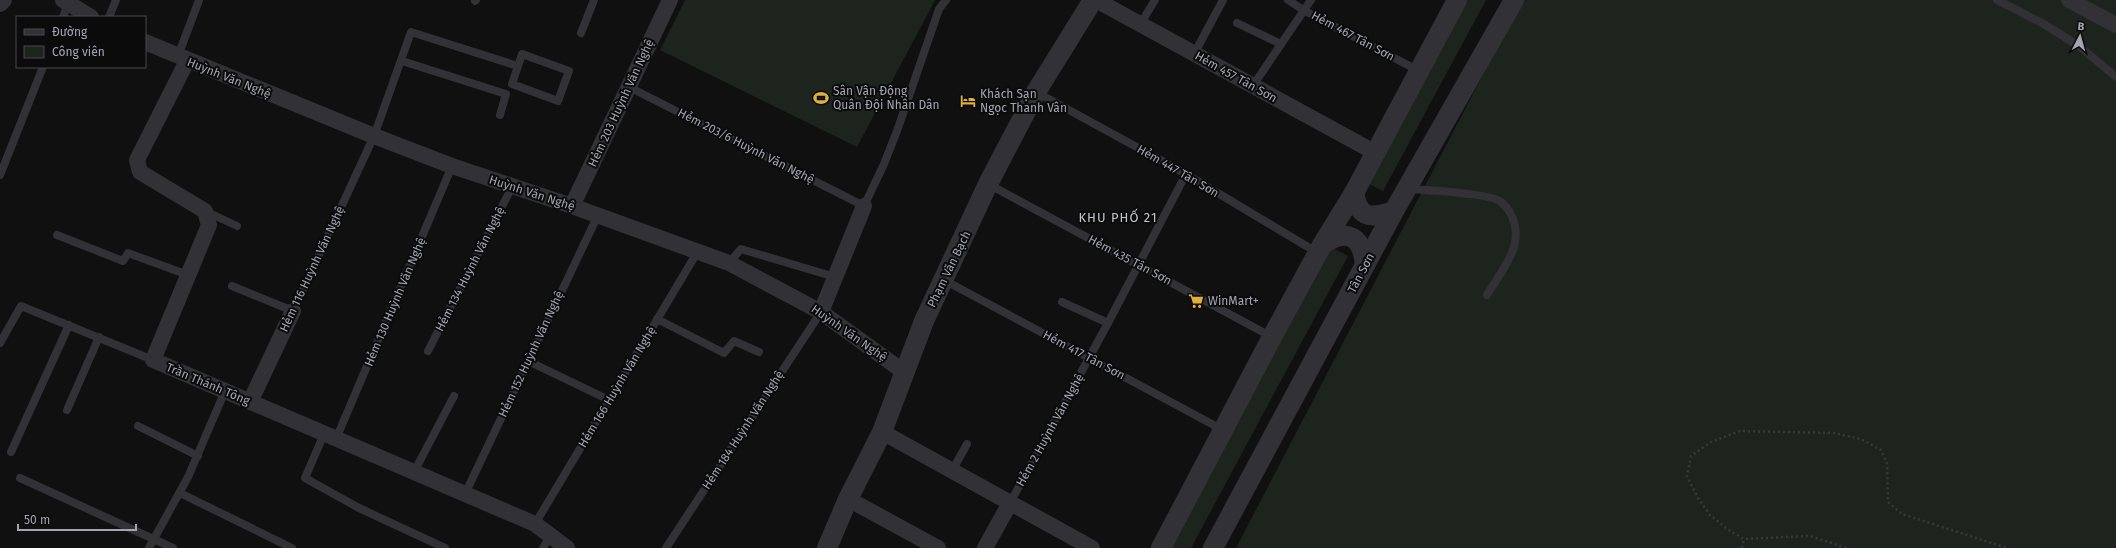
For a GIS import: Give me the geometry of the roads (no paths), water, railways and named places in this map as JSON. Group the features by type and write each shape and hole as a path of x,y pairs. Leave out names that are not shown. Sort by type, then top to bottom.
{"street":[{"path":"0,4 4,0"},
{"name":"Hẻm 203 Huỳnh Văn Nghệ","path":"572,206 670,0"},
{"name":"Hẻm 457 Tân Sơn","path":"1094,0 1141,23 1252,87 1376,153"},
{"name":"Phạm Văn Bạch","path":"827,548 848,500 882,432 924,321 988,184 1036,92 1094,0"},
{"path":"1161,548 1272,337 1320,249 1354,194 1457,0"},
{"name":"Tân Sơn","path":"1213,548 1394,211 1514,0"},
{"path":"2069,0 2116,25"},
{"path":"65,7 88,16"},
{"name":"Huỳnh Văn Nghệ","path":"146,42 183,59 452,166 598,215 729,263 820,312 904,372"},
{"path":"183,59 137,160 140,172 205,211"},
{"path":"1354,194 1356,205 1362,213 1375,217 1394,211"},
{"path":"820,312 864,206"},
{"name":"Trần Thánh Tông","path":"205,211 209,225 153,360 535,524 546,542 568,548"},
{"path":"1320,249 1332,238 1342,235 1354,238 1364,250 1365,265"},
{"name":"Hẻm 116 Huỳnh Văn Nghệ","path":"250,402 292,311"},
{"path":"882,432 1092,548"},
{"path":"848,500 938,548"},
{"path":"985,548 1010,503"}],"lane":[{"path":"109,16 116,0"},
{"path":"183,59 199,0"},
{"path":"582,33 594,0"},
{"path":"864,206 884,164 939,9 946,0"},
{"path":"1141,23 1155,0"},
{"path":"1194,54 1223,0"},
{"name":"Hẻm 467 Tân Sơn","path":"1288,0 1305,11 1419,71"},
{"path":"1252,87 1312,0"},
{"path":"1997,0 2042,23 2079,46 2116,77"},
{"path":"1237,23 1281,44"},
{"name":"Hẻm 116 Huỳnh Văn Nghệ","path":"292,311 374,136 402,61 411,32 518,66"},
{"path":"522,54 569,71 558,101 512,84 518,66 522,54"},
{"path":"402,61 506,94 500,115"},
{"path":"0,174 43,68"},
{"name":"Hẻm 203/6 Huỳnh Văn Nghệ","path":"629,87 864,206"},
{"name":"Hẻm 447 Tân Sơn","path":"1036,92 1320,249"},
{"name":"Hẻm 130 Huỳnh Văn Nghệ","path":"445,548 359,508 305,478 330,436 452,166"},
{"name":"Hẻm 2 Huỳnh Văn Nghệ","path":"1010,503 1090,358 1186,174"},
{"name":"Hẻm 435 Tân Sơn","path":"988,184 1272,337"},
{"name":"Hẻm 134 Huỳnh Văn Nghệ","path":"428,350 512,187"},
{"path":"1407,189 1457,191 1501,201 1511,214 1516,229 1514,248 1488,295"},
{"path":"205,211 237,226"},
{"name":"Hẻm 152 Huỳnh Văn Nghệ","path":"465,494 598,215"},
{"path":"57,235 123,261 128,253 188,275"},
{"path":"729,263 741,249 835,277"},
{"name":"Hẻm 166 Huỳnh Văn Nghệ","path":"535,524 698,251"},
{"name":"Hẻm 417 Tân Sơn","path":"944,280 1223,430"},
{"path":"232,286 292,311"},
{"path":"1062,302 1108,323"},
{"path":"0,343 21,306 153,360"},
{"name":"Hẻm 184 Huỳnh Văn Nghệ","path":"666,548 820,312"},
{"path":"657,319 724,353 734,341 759,352"},
{"path":"12,452 68,324"},
{"path":"66,410 99,337"},
{"path":"528,362 609,400"},
{"path":"149,548 198,456 225,391"},
{"path":"414,472 454,396"},
{"path":"138,426 198,456"},
{"path":"952,471 967,444"},
{"path":"20,478 173,548"},
{"path":"180,492 292,548"}],"place":[{"name":"Sân Vận Động Quân Đội Nhân Dân","path":"821,98"},
{"name":"Khách Sạn Ngọc Thanh Vân","path":"968,101"},
{"name":"WinMart+","path":"1196,301"}],"district":[{"name":"KHU PHỐ 21","path":"1118,217"}]}
